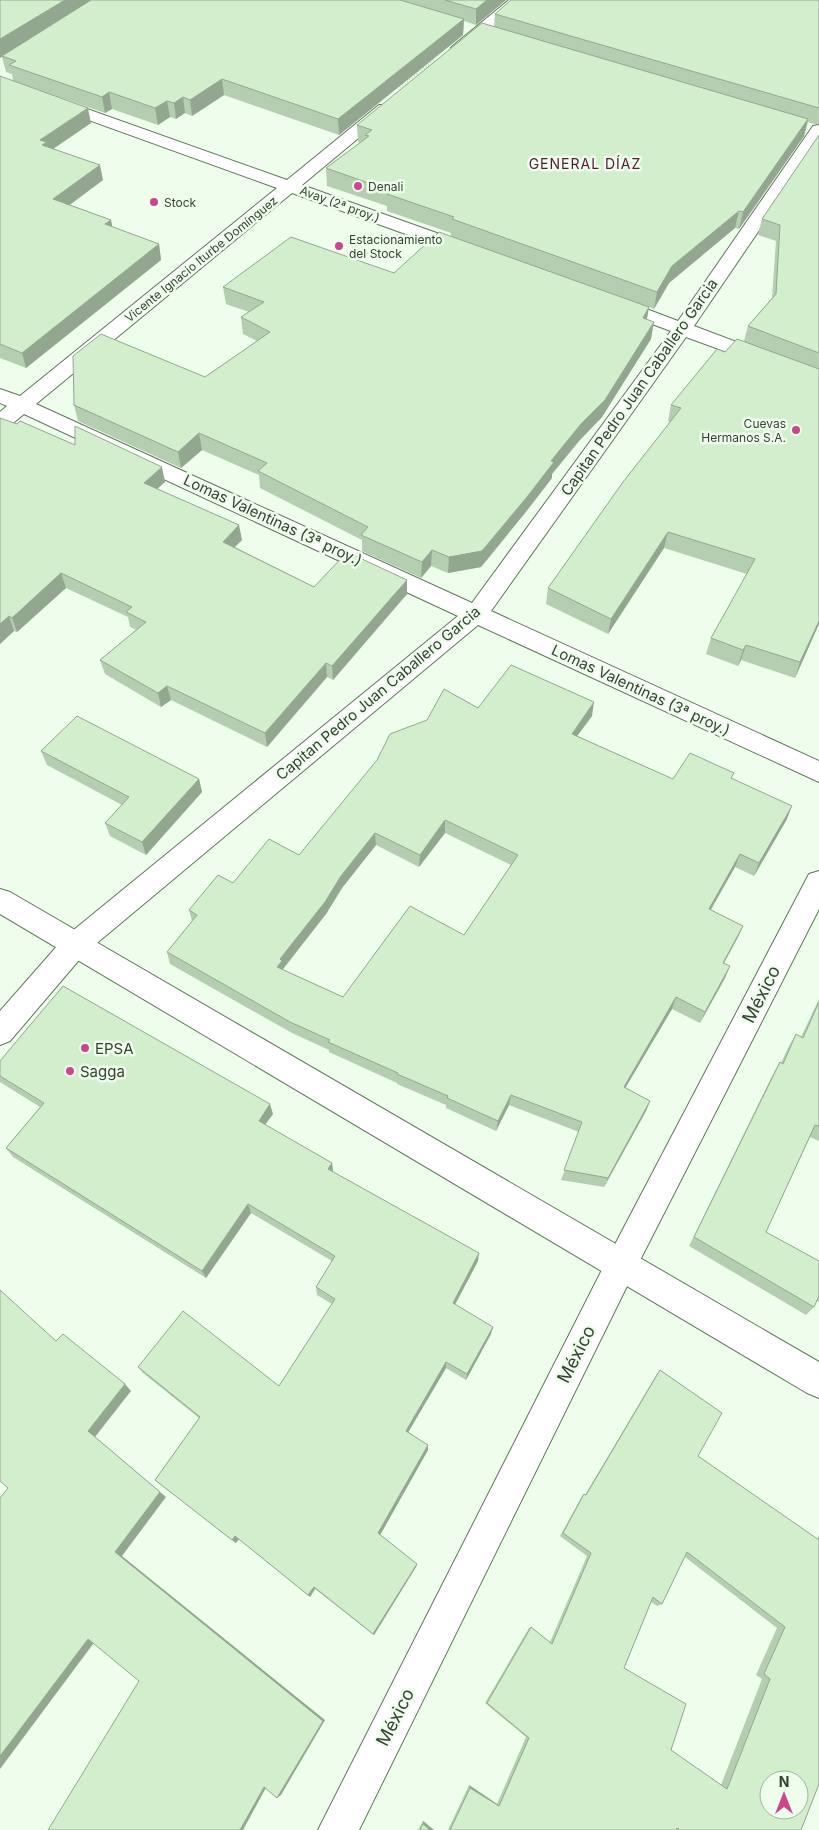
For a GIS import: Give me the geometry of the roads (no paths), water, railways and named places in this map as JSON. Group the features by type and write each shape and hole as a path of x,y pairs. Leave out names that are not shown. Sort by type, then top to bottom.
{"street":[{"path":"448,57 471,30 518,0"},
{"path":"471,30 494,37"},
{"name":"Avay (2ª proy.)","path":"0,83 486,257"},
{"name":"Vicente Ignacio Iturbe Domínguez","path":"0,423 395,100"},
{"name":"Capitan Pedro Juan Caballero Garcia","path":"0,1032 75,945 477,614 682,328 814,130"},
{"path":"598,298 819,380"},
{"name":"Lomas Valentinas (3ª proy.)","path":"0,396 819,772"},
{"name":"México","path":"338,1830 621,1265 819,882"},
{"path":"0,900 819,1382"}],"place":[{"name":"Denali","path":"358,186"},
{"name":"Stock","path":"154,202"},
{"name":"Estacionamiento del Stock","path":"339,246"},
{"name":"Cuevas Hermanos S.A.","path":"796,430"},
{"name":"EPSA","path":"85,1048"},
{"name":"Sagga","path":"70,1071"}],"district":[{"name":"GENERAL DÍAZ","path":"585,163"}]}
